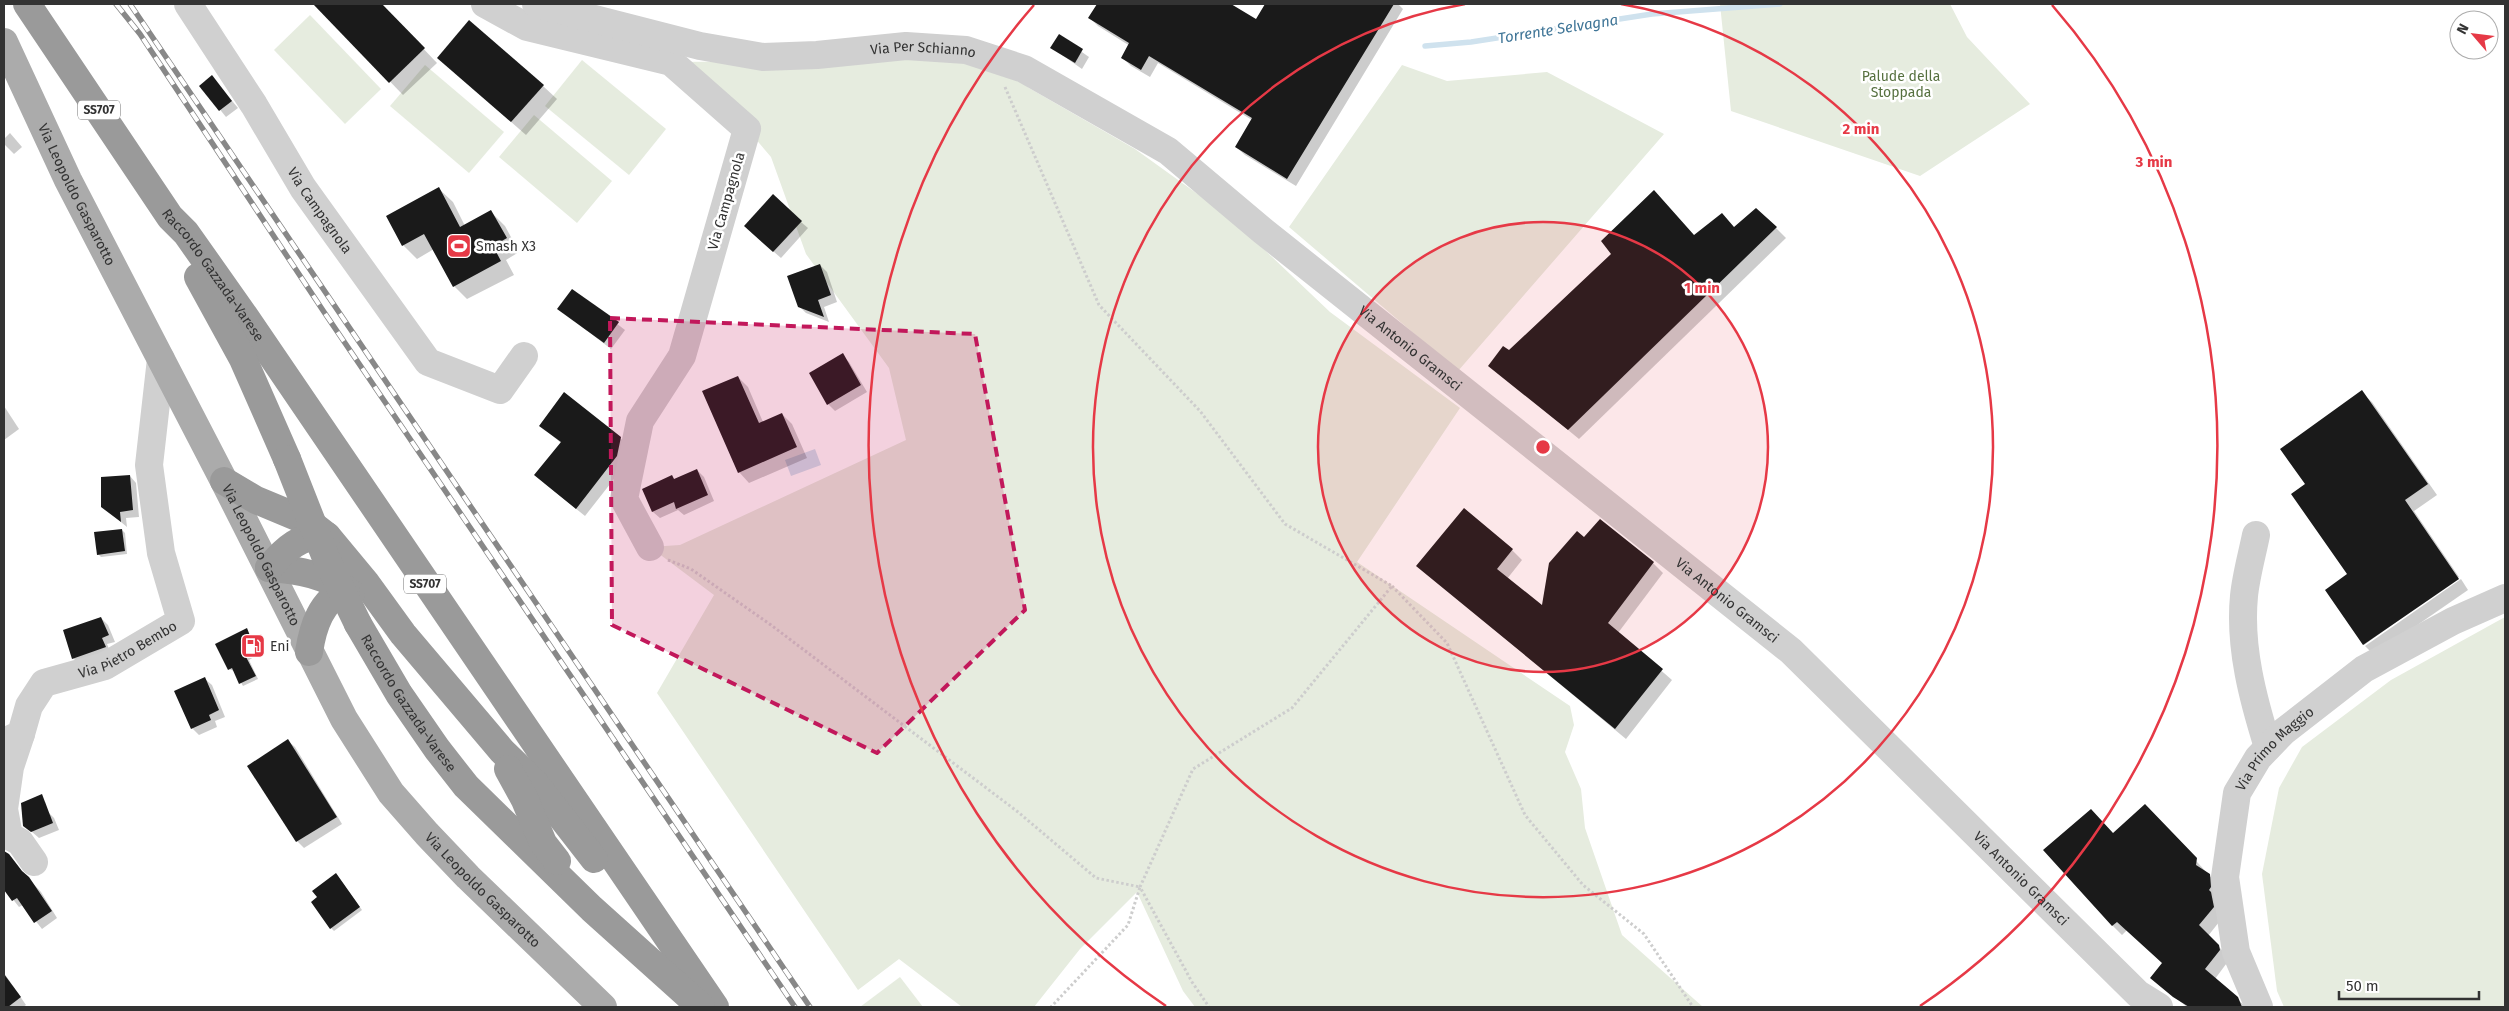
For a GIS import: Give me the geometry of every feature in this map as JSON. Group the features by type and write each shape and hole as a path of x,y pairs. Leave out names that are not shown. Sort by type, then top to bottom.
{"highway":[{"name":"SS707","path":"27,4 170,217"},
{"name":"Raccordo Gazzada-Varese","path":"170,217 176,236 220,314 255,385 287,459 326,558 358,624 405,702 437,749 466,786 592,909 692,999"},
{"name":"Raccordo Gazzada-Varese","path":"170,217 186,233 236,303 438,602 634,885 678,954 715,1007"},
{"path":"224,481 256,500 309,522 327,536 366,583 403,634 502,751 534,782 629,901 678,954"},
{"path":"269,568 288,547 302,538 313,535 327,536"},
{"path":"269,568 293,570 321,576 346,589 403,634"},
{"path":"309,652 314,627 325,605 334,595 346,589"},
{"path":"502,751 504,763 524,800 543,843 552,856 692,999"}],"main road":[{"name":"Via Leopoldo Gasparotto","path":"4,42 68,180 269,568 309,652 344,719 391,793 468,877 603,1007"}],"street":[{"name":"Via Campagnola","path":"188,4 254,105 302,188 428,362 500,390 524,356"},
{"name":"Via Campagnola","path":"485,4 527,27 670,62 747,129 682,356 640,421 624,499 657,553"},
{"name":"Via Per Schianno","path":"536,4 700,46 763,57 817,55 906,46 966,50 1024,69 1168,151 1264,231"},
{"name":"Via Antonio Gramsci","path":"1264,231 1791,651 2138,994 2159,1007"},
{"name":"Via Pietro Bembo","path":"34,862 20,842 9,836 4,809 12,738 29,706 44,683 105,666 181,621 161,553 150,465 161,359"},
{"path":"2256,535 2244,595 2243,618 2251,682 2268,747"},
{"name":"Via Primo Maggio","path":"2259,1007 2236,952 2225,877 2237,793 2258,758 2283,732 2364,669 2453,621 2505,598"}],"path":[{"path":"993,59 1099,305 1200,411 1285,524 1392,586 1447,643 1525,815 1583,885 1644,934 1693,1007"},
{"path":"657,553 691,569 771,625 1018,812 1096,878 1140,887 1192,982 1209,1007"},
{"path":"1051,1007 1128,925 1140,887 1193,769 1292,708 1392,586"}],"highlighted area":[{"path":"610,318 975,334 1025,610 877,753 612,625"}],"green space":[{"name":"Palude della Stoppada","path":"1720,4 1950,4 1967,37 2030,104 1920,176 1731,111"},
{"path":"310,15 381,89 345,124 274,50"},
{"path":"993,59 1029,88 1135,149 1231,218 1330,312 1460,408 1357,562 1570,706 1574,725 1565,752 1581,789 1585,828 1622,935 1703,1007 1195,1007 1183,991 1137,892 1080,949 1034,1007 962,1007 899,959 858,990 657,693 714,595 650,547 680,545 906,440 889,368 806,254 771,157 718,95 671,62"},
{"path":"582,60 666,129 629,175 545,106"},
{"path":"425,65 504,132 469,173 390,106"},
{"path":"1402,65 1447,81 1547,72 1664,134 1458,371 1289,227"},
{"path":"534,115 612,181 577,223 499,157"},
{"path":"2505,617 2505,1007 2284,1007 2277,991 2262,874 2279,788 2302,747 2391,680"},
{"path":"900,977 923,1007 860,1007"}],"water":[{"path":"815,449 821,465 791,476 785,460"}],"building":[{"path":"313,4 382,4 425,48 389,83"},
{"path":"1097,4 1231,4 1256,19 1265,4 1394,4 1287,179 1235,147 1252,118 1149,56 1141,70 1121,58 1129,43 1088,18"},
{"path":"469,20 544,85 511,122 437,58"},
{"path":"1059,34 1083,49 1075,63 1050,48"},
{"path":"212,75 232,101 219,111 199,86"},
{"path":"439,187 460,227 491,210 507,238 493,246 501,261 453,287 424,234 402,246 386,216"},
{"path":"1654,190 1694,235 1722,213 1734,227 1756,208 1777,227 1568,430 1488,366 1503,346 1509,350 1611,254 1601,241"},
{"path":"773,194 802,221 773,252 744,226"},
{"path":"820,264 831,295 818,300 824,317 798,307 787,276"},
{"path":"572,289 619,322 604,343 557,309"},
{"path":"843,353 861,385 827,405 809,373"},
{"path":"738,376 759,423 782,413 797,447 738,473 702,391"},
{"path":"2362,390 2428,484 2405,500 2459,579 2363,645 2325,590 2347,574 2291,494 2305,484 2280,449"},
{"path":"564,392 621,437 617,456 576,509 534,475 561,442 539,426"},
{"path":"697,469 708,495 676,509 674,502 652,512 642,489 672,475 674,479"},
{"path":"130,475 133,510 120,512 121,522 101,507 101,477"},
{"path":"1464,508 1513,549 1497,569 1542,605 1549,563 1577,531 1584,537 1600,519 1654,562 1608,623 1663,669 1615,729 1416,566"},
{"path":"122,529 125,551 97,555 94,532"},
{"path":"101,617 109,635 102,638 106,647 72,659 63,630"},
{"path":"247,628 256,651 246,657 256,676 239,684 232,668 228,670 215,644"},
{"path":"205,677 219,710 209,715 211,720 191,729 174,691"},
{"path":"288,739 337,817 296,842 247,766"},
{"path":"42,794 53,823 31,832 23,826 21,803"},
{"path":"2145,804 2197,858 2196,865 2210,874 2211,887 2209,890 2214,907 2199,925 2219,945 2220,950 2205,969 2238,997 2242,1007 2189,1007 2173,997 2150,978 2162,963 2117,922 2112,926 2043,850 2091,809 2113,833"},
{"path":"4,851 9,854 29,877 52,911 34,923 17,898 12,901 4,890"},
{"path":"336,873 360,907 330,929 311,902 317,897 312,891"},
{"path":"4,974 21,997 8,1007 4,1007"}],"waterway":[{"name":"Torrente Selvagna","path":"1425,46 1471,42 1652,14 1780,4"}],"railway":[{"path":"116,4 140,34 324,312 795,1007"},
{"path":"130,4 810,1007"}],"place":[{"name":"Smash X3","path":"459,246"},
{"name":"Eni","path":"253,646"}]}
